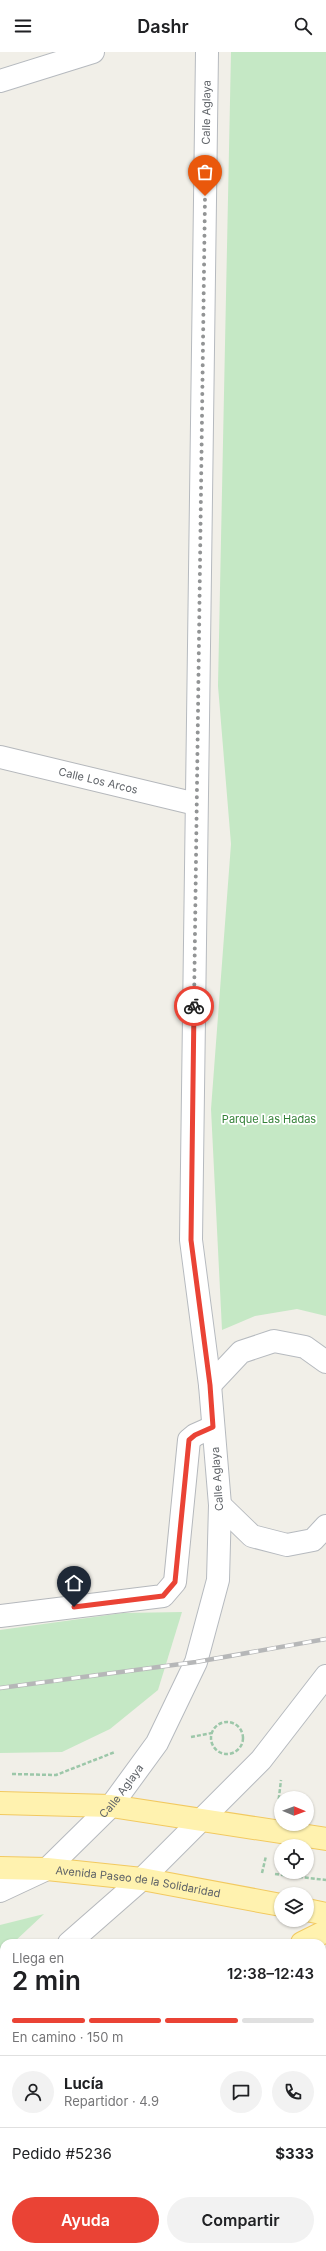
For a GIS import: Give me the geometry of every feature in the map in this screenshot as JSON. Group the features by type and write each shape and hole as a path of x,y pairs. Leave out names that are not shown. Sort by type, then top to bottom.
{"main road":[{"path":"0,81 93,52"},
{"name":"Calle Aglaya","path":"47,1869 111,1806 157,1743 196,1662 218,1580 220,1505 210,1385 191,1240 207,52"},
{"name":"Calle Los Arcos","path":"0,756 196,804"},
{"path":"210,1385 241,1352 274,1341 305,1347 326,1362"},
{"path":"0,1616 163,1596 175,1582 189,1440 195,1435 213,1427"},
{"path":"220,1505 252,1536 287,1545 313,1540 326,1526"},
{"path":"74,1939 142,1879 261,1760 326,1676"},
{"path":"0,1802 111,1806 326,1839"},
{"path":"0,1868 47,1869"},
{"name":"Avenida Paseo de la Solidaridad","path":"0,1892 47,1869 142,1879 274,1904"},
{"path":"314,1911 326,1914"},
{"path":"310,1939 326,1931"}],"path":[{"path":"224,1722 234,1723 241,1731 243,1742 241,1746 228,1754 218,1752 212,1744 211,1738 214,1728 224,1722"},
{"path":"8,1774 56,1775 119,1751"},
{"path":"261,1873 326,1880"}],"green space":[{"name":"Parque Las Hadas","path":"231,52 326,52 326,1316 297,1309 255,1316 222,1330 211,1109 231,844 218,686"},
{"path":"182,1612 158,1690 110,1729 62,1752 0,1753 0,1630 123,1613"},
{"path":"44,1914 17,1939 0,1939 0,1925"}],"railway":[{"path":"0,1688 196,1662 326,1639"}],"way so far":[{"path":"194,1006 205,196"}],"route":[{"path":"74,1607 163,1596 170,1589 175,1582 189,1440 195,1435 213,1427 210,1385 191,1240 194,1006"}]}
